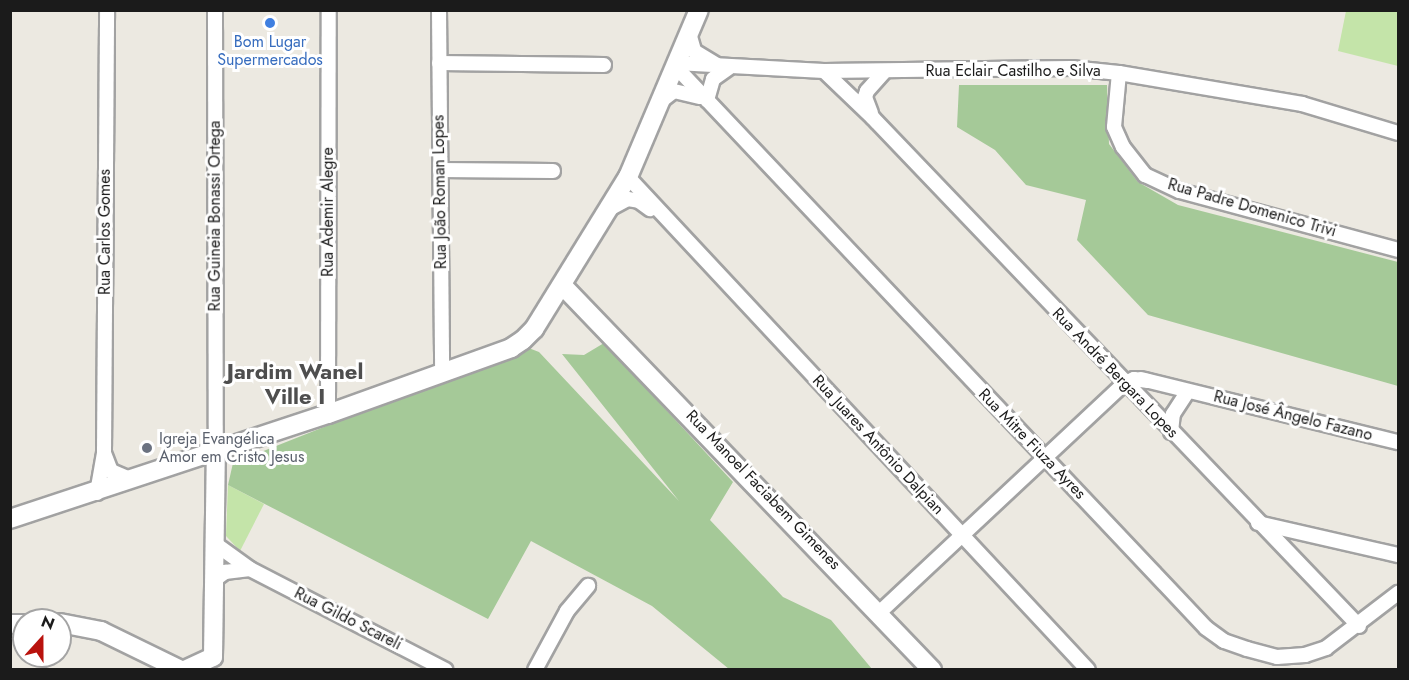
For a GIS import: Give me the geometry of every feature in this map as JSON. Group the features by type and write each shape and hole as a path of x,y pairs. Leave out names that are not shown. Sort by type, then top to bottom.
{"street":[{"name":"Rua Carlos Gomes","path":"97,493 104,453 107,10"},
{"name":"Rua Guineia Bonassi Ortega","path":"183,669 214,663 215,10"},
{"name":"Rua Ademir Alegre","path":"328,10 328,414"},
{"name":"Rua João Roman Lopes","path":"439,10 442,373"},
{"path":"534,329 624,184 699,10"},
{"name":"Rua Eclair Castilho e Silva","path":"689,33 694,51 710,62 729,68"},
{"path":"439,63 604,65"},
{"name":"Rua Eclair Castilho e Silva","path":"675,64 854,72 1071,68 1119,73 1302,104 1398,133"},
{"name":"Rua Mitre Fiuza Ayres","path":"675,64 1206,628 1224,640 1276,663 1326,648 1359,626 1398,593"},
{"path":"707,100 713,79 729,68"},
{"name":"Rua André Bergara Lopes","path":"824,71 873,118 1124,384 1359,626"},
{"path":"865,97 872,82 885,71"},
{"path":"843,89 840,77 854,72"},
{"name":"Rua André Bergara Lopes","path":"854,72 873,118"},
{"name":"Rua Padre Domenico Trivi","path":"1119,73 1113,100 1114,127 1123,147 1145,175 1180,191 1398,250"},
{"name":"Rua Mitre Fiuza Ayres","path":"658,104 674,91 692,92 707,100"},
{"path":"440,170 553,171"},
{"name":"Rua Juares Antônio Dalpian","path":"624,184 639,201 666,221"},
{"name":"Rua Juares Antônio Dalpian","path":"624,184 666,221 1088,669"},
{"path":"609,209 618,201 639,201"},
{"name":"Rua Manoel Faciabem Gimenes","path":"562,285 592,312 932,669"},
{"path":"10,519 97,493 511,348 562,310 579,308 592,312"},
{"name":"Rua José Ângelo Fazano","path":"1107,366 1148,381"},
{"name":"Rua José Ângelo Fazano","path":"1124,384 1134,379 1148,381 1398,442"},
{"path":"880,612 965,537 1124,384"},
{"path":"1171,432 1173,414 1188,391"},
{"path":"216,422 229,436 250,439"},
{"path":"104,453 111,471 132,480"},
{"path":"184,462 206,473 215,493"},
{"path":"1258,523 1393,554 1398,564"},
{"name":"Rua Gildo Scareli","path":"214,543 250,569 446,669"},
{"path":"214,580 225,572 250,569"},
{"path":"535,669 567,611 588,586"},
{"path":"72,625 101,631 183,669"}],"green space":[{"path":"1346,11 1398,11 1398,66 1338,51"},
{"path":"959,85 1107,85 1109,144 1138,182 1178,205 1398,262 1398,386 1148,315 1077,240 1086,200 1026,185 995,150 957,127"},
{"path":"604,343 733,482 710,520 783,597 831,620 872,669 729,669 652,606 531,541 488,619 228,485 233,463 526,347 539,352 679,501 562,354 584,355"},
{"path":"228,485 264,504 240,551 226,536"}],"place":[{"name":"Bom Lugar Supermercados","path":"270,23"},
{"name":"Igreja Evangélica Amor em Cristo Jesus","path":"147,448"}],"district":[{"name":"Jardim Wanel Ville I","path":"295,384"}]}
